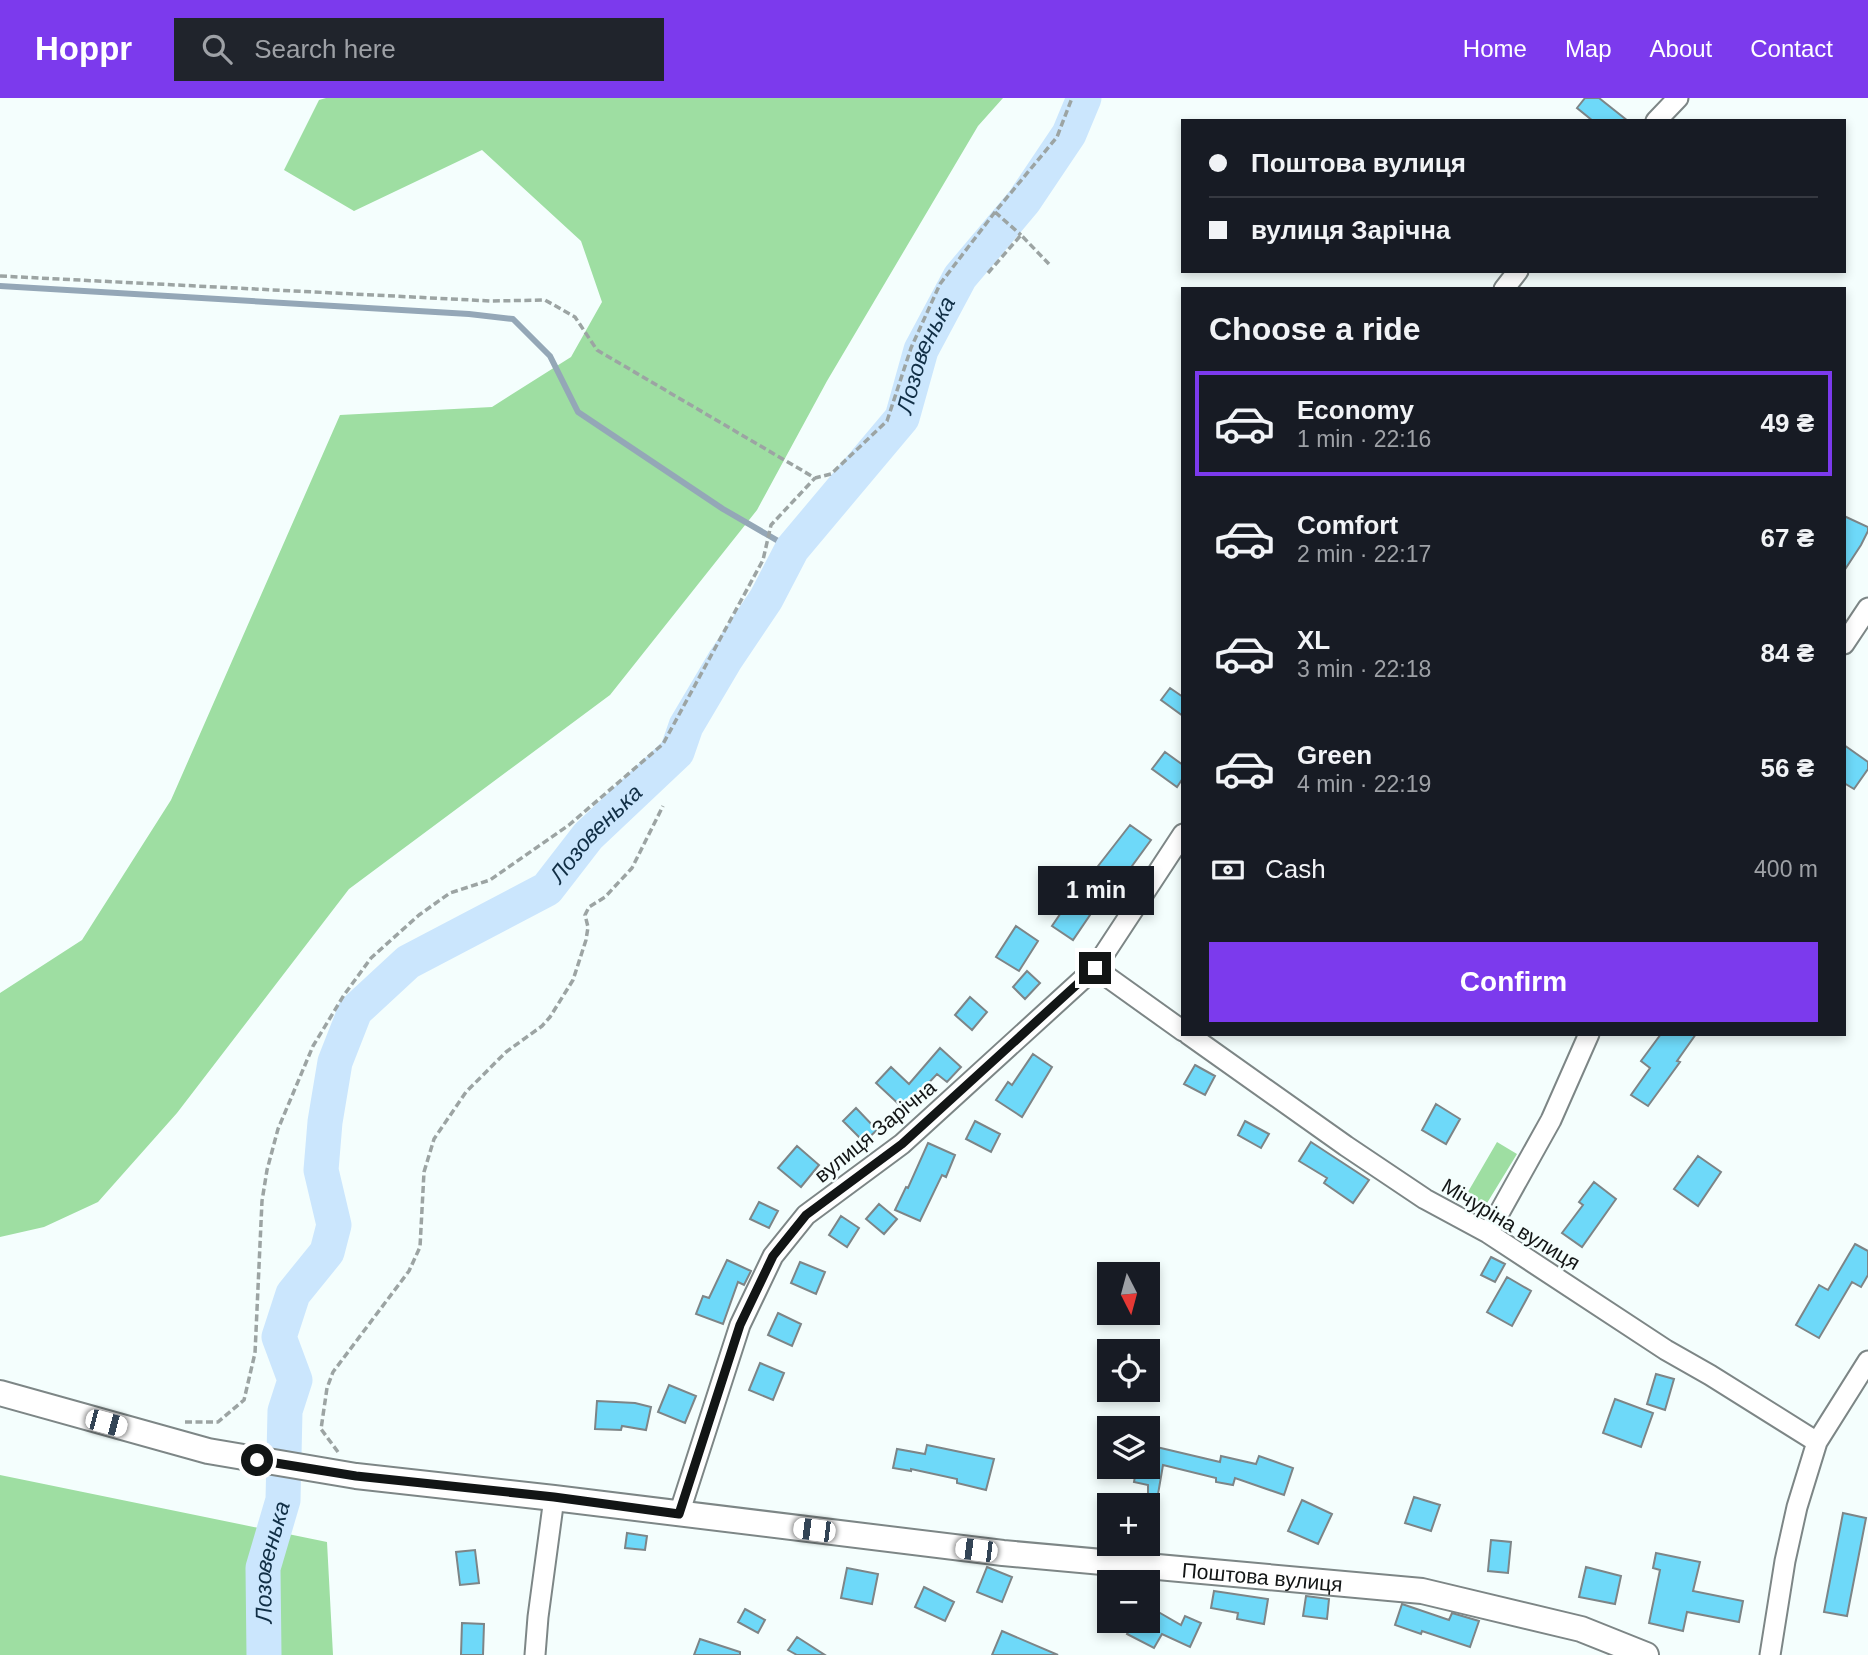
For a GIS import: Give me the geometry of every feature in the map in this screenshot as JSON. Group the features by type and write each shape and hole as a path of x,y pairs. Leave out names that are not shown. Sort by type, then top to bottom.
{"street":[{"path":"1658,119 1678,98"},
{"path":"1506,287 1516,273"},
{"path":"1846,641 1868,608"},
{"name":"вулиця Зарічна","path":"679,1514 740,1325 773,1256 806,1215 902,1144 1095,968 1181,837"},
{"path":"1095,968 1181,1030"},
{"name":"Мічуріна вулиця","path":"1191,1036 1413,1192 1488,1233 1665,1350 1817,1442"},
{"path":"1488,1233 1551,1120 1588,1036"},
{"path":"1769,1655 1797,1507 1817,1442 1868,1361"},
{"name":"Поштова вулиця","path":"0,1393 208,1451 356,1476 554,1497 1003,1553 1422,1591 1581,1629 1646,1655"},
{"path":"535,1655 554,1497"}],"path":[{"path":"180,1443 185,1421 218,1422 244,1400 255,1353 262,1201 267,1170 278,1129 313,1046 344,995 371,958 419,915 450,893 490,880 558,833 663,744 763,560 771,525 815,478 831,474 887,421 911,348 940,284 1057,137 1072,98"},
{"path":"995,212 1049,264"},
{"path":"988,273 1021,235"},
{"path":"0,276 491,301 545,300 575,317 597,350 815,478"},
{"path":"356,1476 321,1429 327,1388 333,1372 409,1271 420,1247 424,1172 435,1139 466,1092 506,1052 550,1017 573,980 586,940 588,927 585,915 589,907 605,897 632,868 663,806"}],"green space":[{"path":"1003,98 978,126 827,381 757,510 610,695 349,889 177,1113 98,1202 44,1227 0,1237 0,993 82,940 171,800 340,415 492,407 571,357 602,302 581,241 482,150 354,211 284,170 319,100"},
{"path":"1497,1142 1517,1154 1484,1208 1465,1197"},
{"path":"0,1475 327,1542 333,1655 0,1655"}],"building":[{"path":"1585,98 1599,98 1625,119 1591,119 1577,108"},
{"path":"1846,517 1868,527 1861,545 1846,568"},
{"path":"1170,688 1181,696 1181,715 1161,700"},
{"path":"1846,746 1868,762 1868,769 1854,789 1846,784"},
{"path":"1165,752 1181,764 1181,781 1177,787 1152,769"},
{"path":"1130,825 1151,840 1110,896 1088,879"},
{"path":"1069,901 1090,915 1073,940 1052,926"},
{"path":"1016,926 1038,941 1019,971 996,957"},
{"path":"1027,971 1040,983 1025,999 1013,987"},
{"path":"970,997 987,1012 972,1030 955,1015"},
{"path":"1660,1036 1695,1036 1677,1061 1680,1062 1648,1106 1631,1095 1650,1068 1641,1061"},
{"path":"940,1048 961,1067 947,1082 937,1074 904,1109 876,1083 891,1067 909,1084"},
{"path":"1033,1054 1052,1067 1022,1117 996,1100 1008,1082 1012,1085"},
{"path":"1195,1065 1215,1076 1205,1095 1184,1084"},
{"path":"1436,1104 1460,1119 1446,1144 1422,1130"},
{"path":"856,1108 877,1130 864,1142 843,1121"},
{"path":"975,1121 1000,1134 991,1152 966,1139"},
{"path":"1245,1121 1269,1134 1261,1148 1238,1135"},
{"path":"1311,1142 1369,1180 1353,1203 1324,1183 1327,1178 1299,1161"},
{"path":"928,1143 955,1155 946,1177 942,1175 920,1221 895,1210"},
{"path":"797,1146 819,1165 801,1187 778,1168"},
{"path":"1698,1156 1721,1172 1698,1206 1674,1189"},
{"path":"1594,1182 1616,1199 1582,1247 1562,1233 1583,1205 1579,1202"},
{"path":"759,1202 778,1211 769,1228 750,1219"},
{"path":"879,1204 897,1219 884,1234 866,1219"},
{"path":"841,1216 859,1228 847,1247 829,1235"},
{"path":"1855,1244 1868,1251 1868,1275 1861,1287 1852,1282 1819,1338 1796,1325 1819,1285 1828,1290"},
{"path":"1491,1257 1505,1264 1495,1282 1481,1275"},
{"path":"727,1260 751,1271 744,1285 738,1282 723,1324 696,1314 703,1296 709,1298"},
{"path":"800,1262 825,1272 816,1294 791,1283"},
{"path":"1507,1277 1531,1291 1512,1326 1487,1312"},
{"path":"778,1313 801,1324 792,1346 768,1335"},
{"path":"760,1363 784,1373 773,1400 749,1390"},
{"path":"1656,1374 1674,1379 1665,1410 1647,1404"},
{"path":"669,1385 696,1396 685,1423 658,1412"},
{"path":"1615,1399 1653,1413 1641,1447 1603,1433"},
{"path":"597,1401 635,1403 651,1407 646,1430 622,1426 621,1430 595,1429"},
{"path":"927,1445 994,1459 986,1490 957,1483 957,1479 893,1468 897,1449 925,1454"},
{"path":"1160,1448 1220,1462 1221,1456 1256,1464 1259,1456 1293,1468 1284,1495 1235,1478 1233,1485 1216,1482 1216,1478 1163,1465 1158,1493 1148,1493 1148,1485 1134,1482 1135,1479 1160,1479"},
{"path":"1414,1497 1440,1505 1431,1531 1405,1523"},
{"path":"1302,1500 1332,1514 1318,1544 1288,1531"},
{"path":"1843,1513 1866,1518 1847,1616 1824,1612"},
{"path":"627,1533 647,1536 645,1550 625,1548"},
{"path":"1491,1540 1511,1542 1508,1573 1488,1571"},
{"path":"475,1550 479,1583 460,1585 456,1552"},
{"path":"1656,1553 1700,1562 1693,1591 1743,1601 1739,1622 1687,1612 1683,1631 1649,1623 1660,1570 1653,1568"},
{"path":"987,1567 1012,1577 1002,1602 977,1592"},
{"path":"1586,1567 1621,1576 1615,1604 1579,1597"},
{"path":"847,1568 878,1574 872,1604 841,1598"},
{"path":"924,1587 954,1602 945,1621 915,1607"},
{"path":"1214,1591 1268,1599 1264,1624 1237,1619 1238,1613 1211,1608"},
{"path":"1306,1596 1329,1599 1327,1619 1303,1616"},
{"path":"1402,1604 1449,1620 1452,1613 1479,1621 1470,1647 1395,1625"},
{"path":"745,1609 765,1620 758,1633 738,1622"},
{"path":"1160,1613 1181,1625 1185,1616 1201,1623 1190,1647 1162,1634 1154,1648 1127,1634 1160,1633"},
{"path":"462,1623 484,1624 483,1655 461,1655"},
{"path":"1002,1631 1058,1655 992,1655"},
{"path":"797,1637 825,1655 797,1655 788,1650"},
{"path":"700,1639 740,1652 740,1655 694,1655"}],"waterway":[{"name":"Лозовенька","path":"264,1655 263,1568 283,1500 285,1411 295,1380 279,1337 293,1294 327,1252 334,1225 321,1170 325,1122 335,1062 355,1011 408,962 547,889 588,836 677,752 686,726 725,660 766,599 792,549 902,418 921,350 960,277 1024,201 1069,134 1084,98"},
{"path":"0,286 469,314 513,319 550,356 578,412 723,509 792,549"}],"route":[{"path":"257,1460 356,1476 554,1497 679,1514 740,1325 773,1256 806,1215 902,1144 1095,968"}]}
